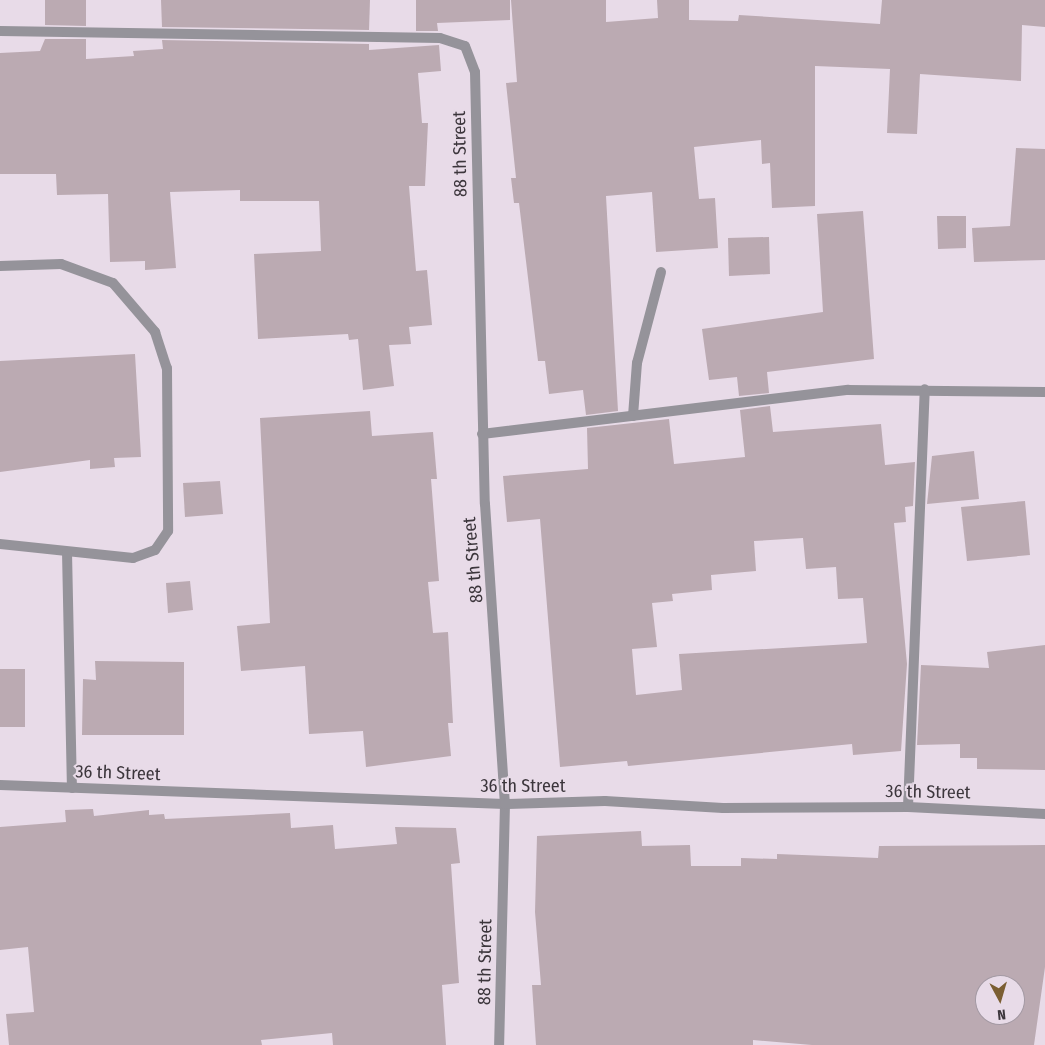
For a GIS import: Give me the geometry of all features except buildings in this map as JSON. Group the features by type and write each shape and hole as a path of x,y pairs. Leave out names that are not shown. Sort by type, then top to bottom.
{"street":[{"name":"88 th Street","path":"0,30 440,38 466,46 475,72 482,434 505,804 499,1045"},
{"path":"0,266 61,264 113,283 155,332 167,368 168,531 155,550 133,558 0,544"},
{"path":"633,416 637,363 661,272"},
{"path":"482,434 848,390 925,389 1045,392"},
{"path":"908,807 925,389"},
{"path":"67,552 72,788"},
{"name":"36 th Street","path":"0,785 505,804 605,801 723,808 908,807 1045,814"}]}
